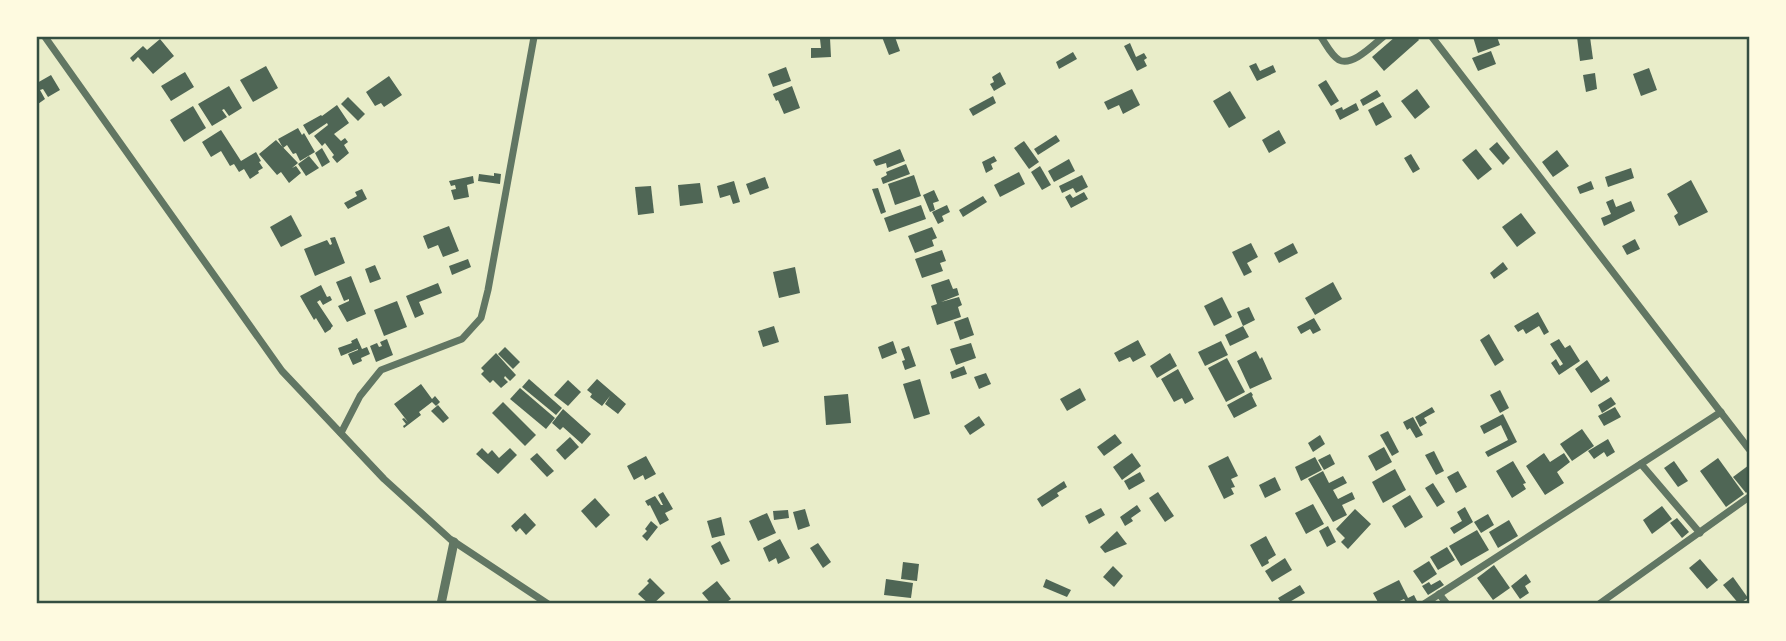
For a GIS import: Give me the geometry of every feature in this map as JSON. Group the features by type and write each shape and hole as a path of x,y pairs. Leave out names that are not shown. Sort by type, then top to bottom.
{"street":[{"path":"45,37 282,371 384,479 454,542 548,604"},
{"path":"341,433 360,396 381,370 462,339 481,318 534,37"},
{"path":"1321,37 1339,60 1346,61 1354,59 1383,37"},
{"path":"1432,37 1749,449"},
{"path":"1424,604 1721,412"},
{"path":"1641,464 1700,533"},
{"path":"1598,604 1749,497"},
{"path":"441,604 454,542"},
{"path":"1439,594 1447,604"}],"building":[{"path":"882,37 895,37 900,51 889,55"},
{"path":"1395,37 1417,37 1419,40 1384,71 1372,57"},
{"path":"1473,37 1497,37 1500,45 1478,53"},
{"path":"1577,37 1590,37 1593,59 1580,61"},
{"path":"830,38 831,57 811,58 811,48 821,48 820,39"},
{"path":"160,39 174,56 153,74 138,57 133,62 130,58 143,46 147,50"},
{"path":"1130,43 1136,57 1144,53 1147,58 1144,60 1147,66 1137,71 1124,46"},
{"path":"1491,51 1496,64 1478,71 1472,58"},
{"path":"1073,52 1077,59 1059,69 1056,62"},
{"path":"1256,63 1260,71 1273,65 1276,72 1257,81 1249,66"},
{"path":"266,66 278,88 253,102 240,80"},
{"path":"786,67 791,81 773,87 768,74"},
{"path":"1649,68 1657,90 1641,96 1633,74"},
{"path":"185,72 194,87 171,101 161,86"},
{"path":"1000,72 1006,84 994,91 990,84 994,82 992,77"},
{"path":"1595,73 1597,89 1586,92 1583,75"},
{"path":"51,75 60,90 48,97 43,89 40,90 45,99 38,104 37,83"},
{"path":"389,76 402,95 384,107 381,103 375,106 366,92"},
{"path":"1326,80 1339,101 1331,106 1318,85"},
{"path":"229,86 242,108 229,116 222,110 227,117 212,126 198,104"},
{"path":"792,86 800,108 784,114 773,94"},
{"path":"1132,89 1140,105 1123,114 1119,105 1108,110 1104,102"},
{"path":"1417,89 1430,107 1415,119 1401,101"},
{"path":"1377,90 1381,96 1363,106 1360,100"},
{"path":"1230,91 1246,118 1229,128 1213,101"},
{"path":"993,96 996,103 973,116 969,109"},
{"path":"348,97 365,114 358,121 341,104"},
{"path":"1383,102 1392,117 1376,126 1368,110"},
{"path":"1356,103 1359,110 1340,120 1335,110 1342,107 1343,110"},
{"path":"337,105 349,123 334,134 341,141 345,138 348,142 344,145 349,153 337,163 325,143 322,146 314,136 328,125 327,123 309,135 303,125"},
{"path":"193,106 206,128 184,142 170,120"},
{"path":"298,128 315,152 300,161 287,145 283,148 278,139"},
{"path":"221,130 241,161 256,152 263,168 259,173 250,179 244,169 239,172 234,164 230,166 221,151 211,157 202,142"},
{"path":"1279,130 1286,143 1269,153 1262,140"},
{"path":"1056,135 1060,141 1038,155 1034,149"},
{"path":"276,140 298,163 292,168 296,166 301,173 289,183 281,172 277,175 259,154"},
{"path":"1024,141 1039,162 1029,169 1014,148"},
{"path":"1497,142 1510,158 1503,165 1489,149"},
{"path":"322,148 330,162 322,167 315,153"},
{"path":"900,149 905,161 887,168 886,163 876,166 873,160"},
{"path":"1476,149 1492,169 1478,180 1462,160"},
{"path":"1557,150 1569,166 1553,177 1542,162"},
{"path":"1411,154 1420,169 1413,173 1404,158"},
{"path":"309,156 319,168 306,176 298,164"},
{"path":"994,156 997,161 991,164 993,169 986,173 982,162"},
{"path":"1069,159 1075,171 1054,182 1048,171"},
{"path":"906,164 910,174 883,184 881,178 887,175 886,172"},
{"path":"1040,166 1051,185 1042,190 1031,172"},
{"path":"1631,168 1634,178 1608,187 1605,177"},
{"path":"1019,172 1025,184 1000,197 994,185"},
{"path":"494,173 501,174 500,184 478,181 479,174 494,176"},
{"path":"914,175 921,196 895,205 888,184"},
{"path":"1082,175 1088,187 1076,193 1073,188 1062,193 1059,186"},
{"path":"473,176 474,183 467,185 469,197 454,200 451,190 456,189 455,185 451,186 449,181"},
{"path":"765,177 769,188 750,195 746,184"},
{"path":"1691,180 1708,212 1679,226 1674,216 1678,213 1667,194"},
{"path":"734,181 740,202 733,204 730,195 720,198 717,186"},
{"path":"1591,181 1594,189 1580,194 1577,187"},
{"path":"700,183 703,203 680,206 678,185"},
{"path":"651,186 654,213 638,215 635,187"},
{"path":"878,188 886,212 881,214 872,189"},
{"path":"362,189 367,199 348,209 344,203 357,196 355,192"},
{"path":"934,190 939,201 933,203 935,210 930,212 923,195"},
{"path":"1084,192 1088,199 1071,208 1065,197 1070,194 1073,198"},
{"path":"983,196 987,202 963,217 959,210"},
{"path":"1613,199 1616,207 1631,201 1635,211 1604,226 1601,218 1611,214 1606,202"},
{"path":"921,205 926,219 889,232 884,218"},
{"path":"947,205 950,212 942,216 944,221 938,224 932,212"},
{"path":"1521,213 1536,233 1517,247 1502,227"},
{"path":"291,215 302,236 281,247 270,227"},
{"path":"449,226 459,251 443,257 438,245 428,249 423,236"},
{"path":"932,227 937,238 932,240 934,246 915,253 908,236"},
{"path":"335,237 345,263 315,276 304,249 327,240 330,245 330,238"},
{"path":"1635,239 1640,249 1627,255 1622,246"},
{"path":"1251,243 1258,257 1247,263 1252,272 1244,276 1232,252"},
{"path":"1293,243 1298,253 1279,263 1274,253"},
{"path":"942,250 946,261 940,263 943,271 922,278 915,259"},
{"path":"468,259 471,267 452,275 449,266"},
{"path":"1503,262 1508,269 1494,279 1490,273"},
{"path":"375,265 381,279 370,283 365,269"},
{"path":"795,267 800,293 779,298 773,272"},
{"path":"351,276 366,314 347,322 338,306 349,299 344,301 336,282"},
{"path":"949,279 959,295 941,302 959,297 962,305 958,307 961,317 937,325 931,306 937,304 931,285"},
{"path":"1333,282 1342,299 1315,315 1305,298"},
{"path":"438,283 442,293 419,302 424,314 415,318 406,296"},
{"path":"321,285 327,297 330,296 332,300 323,305 320,300 317,302 333,326 325,333 300,296"},
{"path":"1222,297 1232,317 1214,326 1204,306"},
{"path":"397,301 407,327 384,336 374,310"},
{"path":"1249,307 1255,320 1243,326 1237,312"},
{"path":"1538,312 1549,332 1544,335 1539,326 1526,334 1523,329 1518,332 1514,326"},
{"path":"968,317 974,335 960,340 954,322"},
{"path":"1314,318 1321,330 1313,334 1310,329 1301,334 1297,327"},
{"path":"774,326 779,342 763,347 758,331"},
{"path":"1243,326 1249,337 1230,346 1225,335"},
{"path":"1489,334 1504,360 1495,366 1480,340"},
{"path":"357,338 362,349 367,347 370,354 353,365 348,354 358,349 341,356 338,348"},
{"path":"387,339 393,355 376,362 370,346 377,343 379,347 382,346 380,342"},
{"path":"1559,339 1565,348 1570,345 1580,361 1559,375 1551,363 1556,359 1560,366 1563,364 1550,344"},
{"path":"1138,340 1146,355 1133,362 1130,357 1119,362 1114,353"},
{"path":"893,341 897,353 882,359 878,347"},
{"path":"1221,341 1228,355 1205,366 1198,352"},
{"path":"971,343 976,358 956,365 950,349"},
{"path":"909,346 916,366 905,370 901,349"},
{"path":"505,347 520,362 513,369 498,354"},
{"path":"1256,351 1260,359 1262,357 1272,379 1250,389 1237,361"},
{"path":"496,353 516,375 510,381 505,376 508,382 501,388 493,380 490,383 481,374 484,371 481,368"},
{"path":"1170,353 1177,366 1157,378 1150,366"},
{"path":"1227,358 1245,392 1226,402 1208,368"},
{"path":"1587,360 1601,381 1607,376 1610,381 1591,393 1575,369"},
{"path":"964,366 967,374 952,379 950,372"},
{"path":"1178,369 1194,399 1185,404 1182,398 1174,402 1161,379"},
{"path":"986,373 991,384 979,389 974,377"},
{"path":"529,379 562,408 556,415 522,387"},
{"path":"597,379 626,404 618,414 605,404 610,396 602,406 590,397 592,394 587,390"},
{"path":"920,379 930,414 914,419 903,384"},
{"path":"568,380 581,392 568,406 554,395"},
{"path":"421,384 432,399 435,396 440,402 436,406 432,402 404,428 406,424 402,419 408,422 394,404"},
{"path":"520,388 555,418 546,429 510,399"},
{"path":"1080,388 1086,400 1067,411 1060,399"},
{"path":"1500,390 1509,408 1500,413 1490,395"},
{"path":"1251,392 1257,406 1234,418 1227,405"},
{"path":"848,394 851,423 826,425 824,396"},
{"path":"1611,397 1616,404 1602,413 1598,405"},
{"path":"503,402 536,435 525,446 492,413"},
{"path":"438,405 449,418 443,423 431,411"},
{"path":"1432,407 1435,412 1424,418 1427,423 1420,427 1415,417"},
{"path":"1615,407 1621,417 1604,426 1598,416"},
{"path":"563,409 591,434 582,444 563,427 560,430 552,423"},
{"path":"1503,414 1517,442 1488,457 1485,452 1508,440 1501,425 1484,434 1480,426"},
{"path":"979,416 985,425 970,435 964,426"},
{"path":"1413,417 1423,435 1416,438 1403,422"},
{"path":"1582,429 1594,446 1572,461 1560,444"},
{"path":"1388,431 1399,452 1392,456 1380,435"},
{"path":"1115,434 1122,443 1104,456 1097,447"},
{"path":"1320,435 1325,444 1313,452 1308,443"},
{"path":"570,437 579,447 565,460 556,450"},
{"path":"1608,439 1615,452 1607,457 1604,452 1594,459 1588,451"},
{"path":"1384,447 1392,462 1376,471 1368,456"},
{"path":"482,448 488,454 492,450 499,458 510,448 517,455 498,474 476,454"},
{"path":"1434,451 1444,471 1436,475 1425,455"},
{"path":"537,453 554,471 547,477 530,459"},
{"path":"1132,453 1141,466 1122,480 1113,467"},
{"path":"1544,453 1550,462 1564,453 1570,462 1557,472 1564,483 1545,495 1526,466"},
{"path":"1330,454 1335,464 1324,470 1318,460"},
{"path":"646,456 656,474 645,480 643,475 634,480 627,466"},
{"path":"1228,456 1238,476 1231,479 1235,487 1231,488 1234,494 1224,499 1208,466"},
{"path":"1315,457 1322,470 1301,481 1295,467"},
{"path":"1718,458 1744,494 1726,507 1700,471"},
{"path":"1513,461 1526,483 1523,484 1526,489 1512,498 1496,471"},
{"path":"1674,461 1688,481 1678,487 1664,468"},
{"path":"1749,465 1749,490 1746,493 1733,477"},
{"path":"1395,469 1406,490 1383,503 1372,482"},
{"path":"1323,471 1329,483 1343,476 1347,483 1333,490 1338,499 1352,492 1355,499 1342,505 1347,515 1333,522 1308,479"},
{"path":"1458,471 1467,487 1456,493 1447,477"},
{"path":"1140,472 1145,481 1129,490 1124,481"},
{"path":"1275,477 1281,490 1265,498 1259,485"},
{"path":"1064,481 1067,487 1042,507 1037,499"},
{"path":"1433,483 1445,502 1437,507 1425,488"},
{"path":"663,492 673,509 665,513 669,520 660,525 650,505 645,501 655,496 663,505 658,495"},
{"path":"1158,492 1174,516 1165,522 1149,498"},
{"path":"1410,495 1423,517 1405,528 1392,506"},
{"path":"595,498 610,515 596,528 581,511"},
{"path":"1313,504 1324,524 1306,534 1295,513"},
{"path":"1137,505 1141,511 1125,526 1120,517"},
{"path":"1662,506 1672,519 1652,534 1643,520"},
{"path":"1465,507 1473,522 1454,534 1450,528 1462,521 1457,512"},
{"path":"1101,508 1105,515 1089,524 1085,516"},
{"path":"805,509 810,526 798,530 793,512"},
{"path":"1355,509 1371,524 1348,549 1341,542 1345,538 1336,529"},
{"path":"788,510 789,518 774,520 773,511"},
{"path":"525,513 536,525 526,535 520,528 516,532 511,526"},
{"path":"767,513 776,533 758,541 749,521"},
{"path":"1488,514 1494,525 1481,533 1474,522"},
{"path":"721,517 725,535 712,538 707,521"},
{"path":"1677,518 1689,532 1682,538 1670,523"},
{"path":"1509,520 1518,536 1498,548 1489,532"},
{"path":"651,521 658,527 647,541 642,536"},
{"path":"1328,526 1336,542 1327,547 1319,531"},
{"path":"1477,530 1489,550 1461,566 1449,546"},
{"path":"1117,531 1127,544 1105,553 1100,547"},
{"path":"1266,536 1276,555 1262,567 1250,545"},
{"path":"780,539 790,558 778,564 776,558 769,562 763,548"},
{"path":"720,541 730,561 721,565 711,546"},
{"path":"818,543 831,562 823,568 810,548"},
{"path":"1447,547 1455,560 1438,570 1430,557"},
{"path":"1285,558 1292,570 1272,582 1265,571"},
{"path":"1700,559 1718,580 1707,589 1689,568"},
{"path":"1429,561 1437,574 1422,584 1413,571"},
{"path":"903,562 919,564 917,581 901,579"},
{"path":"1494,565 1510,588 1493,600 1477,578"},
{"path":"1113,566 1123,576 1114,587 1103,577"},
{"path":"1526,574 1531,582 1525,586 1529,593 1520,599 1511,586"},
{"path":"1733,577 1748,598 1739,604 1723,585"},
{"path":"650,578 665,593 653,604 649,604 638,594 649,583 647,581"},
{"path":"886,579 913,583 911,598 884,595"},
{"path":"1046,579 1071,590 1067,597 1043,587"},
{"path":"1399,580 1408,598 1414,595 1417,601 1407,604 1404,599 1393,604 1379,604 1373,593"},
{"path":"1440,580 1444,585 1428,595 1422,586"},
{"path":"717,581 731,599 724,604 711,604 702,593"},
{"path":"1300,585 1305,593 1282,604 1278,598"}]}
